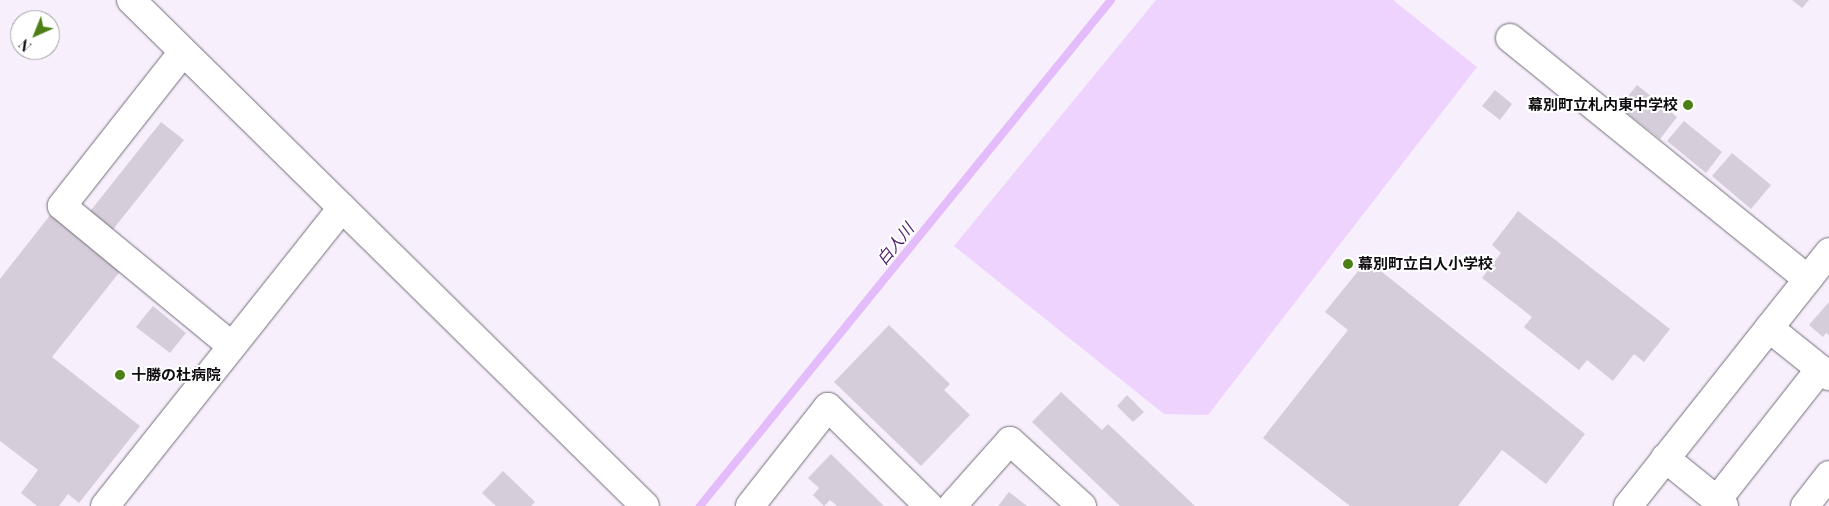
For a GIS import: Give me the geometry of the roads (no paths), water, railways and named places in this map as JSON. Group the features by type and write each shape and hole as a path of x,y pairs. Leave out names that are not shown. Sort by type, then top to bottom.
{"street":[{"path":"130,0 645,506"},
{"path":"1510,38 1808,279"},
{"path":"183,52 62,206 232,346"},
{"path":"105,506 342,208"},
{"path":"1628,506 1829,252"},
{"path":"1665,458 1721,503 1825,372 1769,328"},
{"path":"750,506 828,407 929,506"},
{"path":"952,506 1010,442 1082,506"},
{"path":"1805,506 1827,480"}],"waterway":[{"name":"白人川","path":"700,506 1111,0"}],"place":[{"name":"幕別町立札内東中学校","path":"1688,105"},
{"name":"幕別町立白人小学校","path":"1348,264"},
{"name":"十勝の杜病院","path":"120,375"}]}
